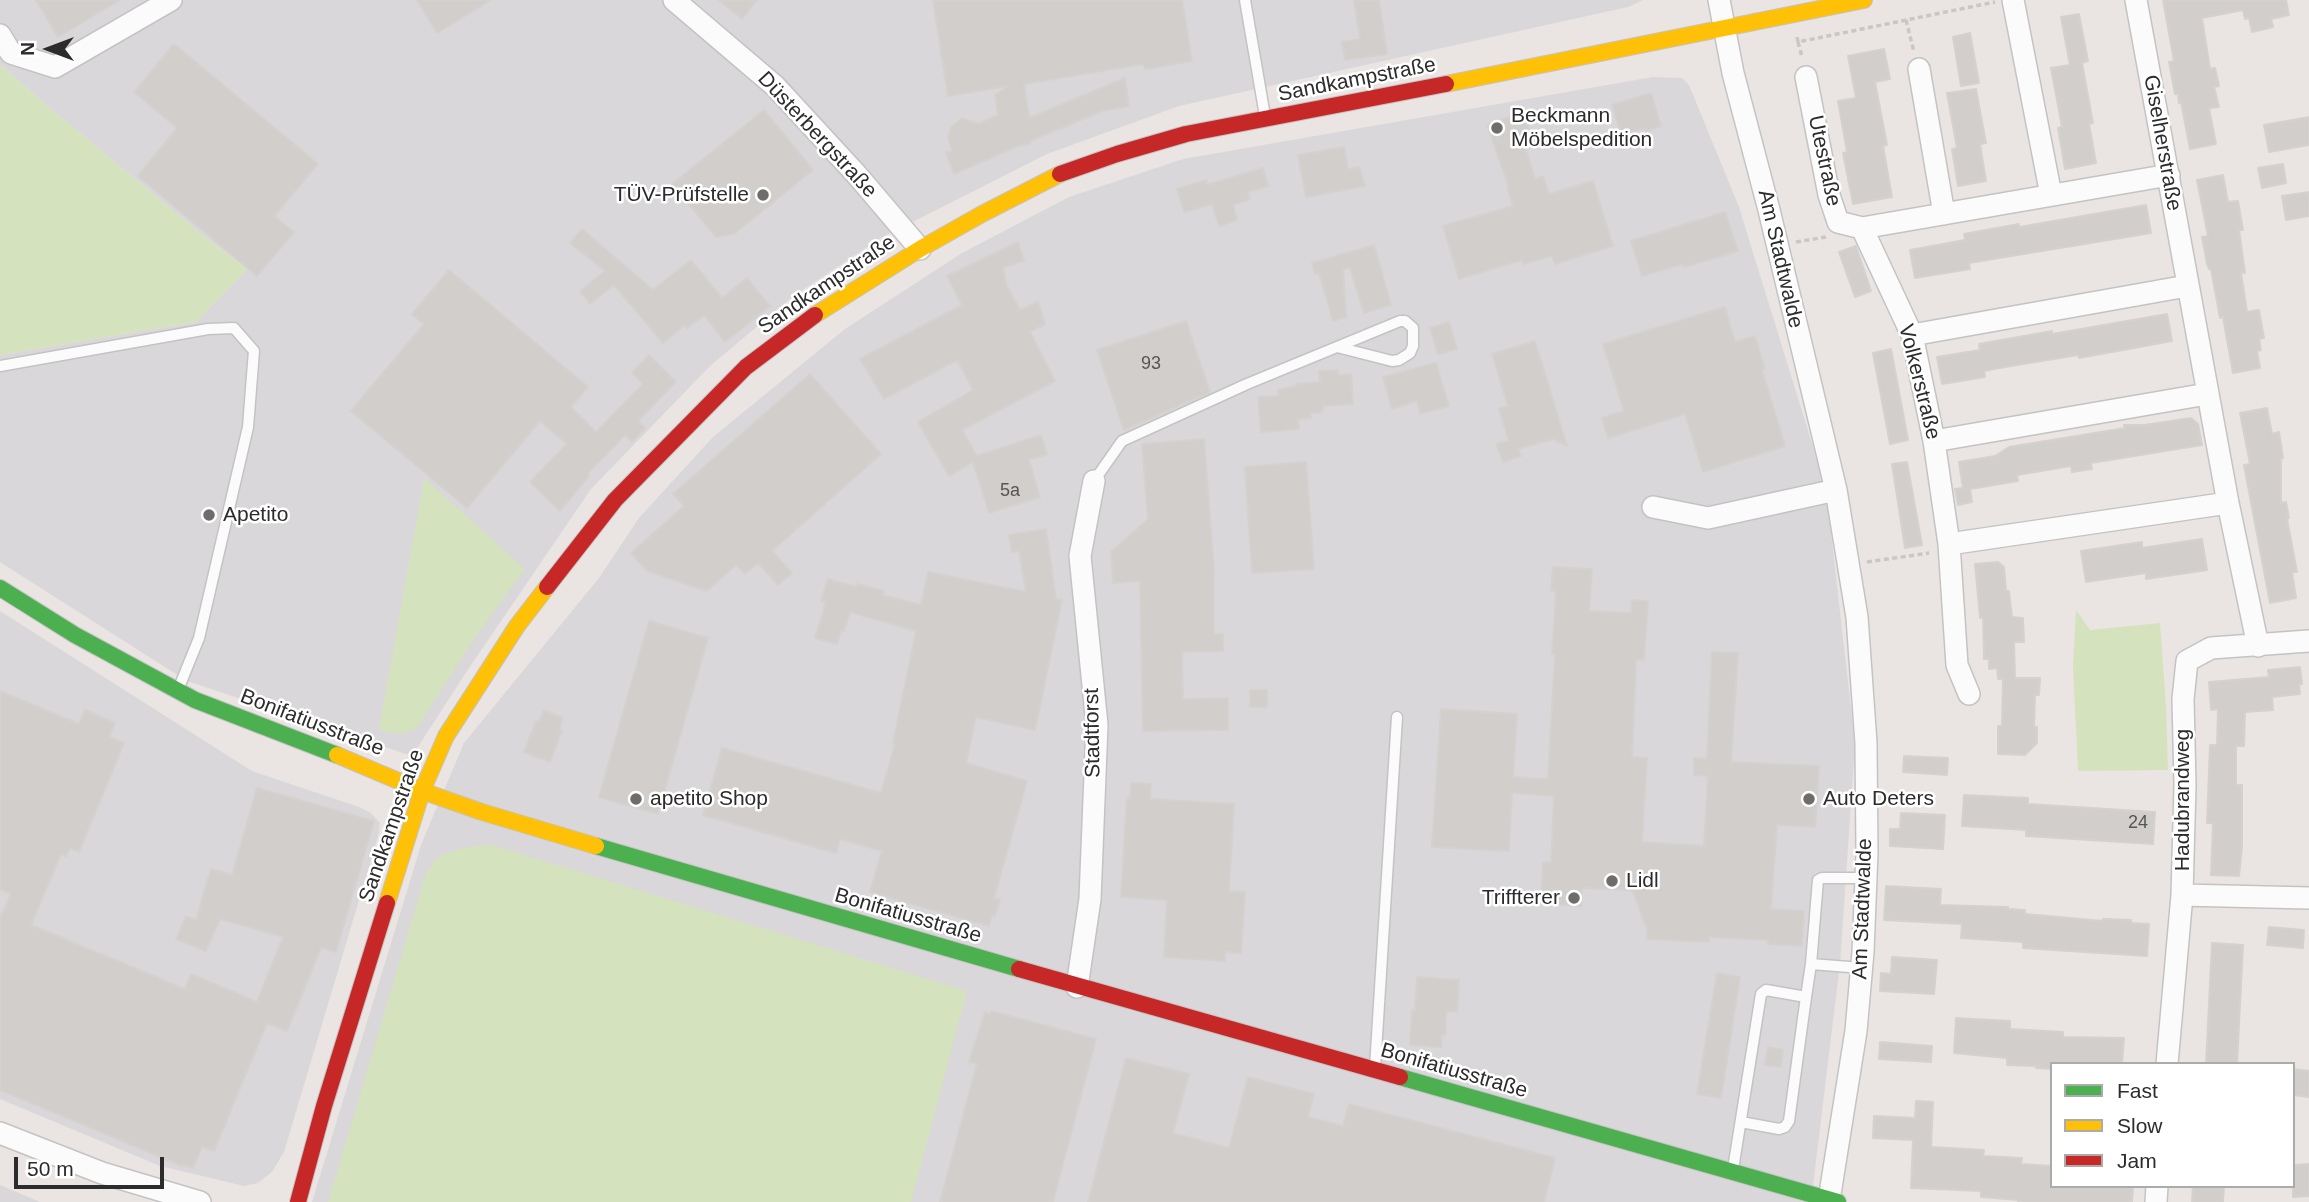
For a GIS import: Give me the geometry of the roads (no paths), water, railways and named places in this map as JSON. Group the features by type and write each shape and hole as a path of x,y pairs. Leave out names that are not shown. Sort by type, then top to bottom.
{"street":[{"path":"0,35 11,53 55,67 171,0"},
{"name":"Düsterbergstraße","path":"674,0 775,86 920,249"},
{"name":"Am Stadtwalde","path":"1720,0 1733,74 1836,490 1857,617 1866,743 1866,878 1856,1031 1832,1201"},
{"name":"Sandkampstraße","path":"298,1202 324,1106 422,791 446,736 517,626 615,500 746,367 803,323 920,249 982,214 1058,175 1117,154 1186,134 1864,0"},
{"path":"2013,0 2051,195"},
{"name":"Giselherstraße","path":"2136,0 2207,394 2258,646"},
{"path":"1919,69 1944,214"},
{"name":"Utestraße","path":"1806,77 1829,195 1838,222 1852,225 1944,214 2169,175"},
{"name":"Volkerstraße","path":"1852,225 1912,335 1934,441 1949,547 1957,665 1969,694"},
{"path":"1912,335 2187,286"},
{"path":"1934,441 2207,394"},
{"name":"Stadtforst","path":"1077,986 1090,900 1097,725 1080,556 1094,481"},
{"path":"1654,507 1708,518 1836,490"},
{"path":"1949,547 2228,503"},
{"name":"Bonifatiusstraße","path":"0,588 75,635 195,700 361,764 422,791 532,828 1832,1201"},
{"name":"Hadubrandweg","path":"2167,1062 2182,895 2185,785 2183,699 2187,661 2211,648 2309,641"},
{"path":"2182,895 2309,898"},
{"path":"0,1133 102,1173 200,1202"}],"lane":[{"path":"1245,0 1265,119"},
{"path":"1094,481 1122,441 1247,384 1400,321 1405,321 1413,328 1413,346 1410,353 1399,360 1392,361 1337,347"},
{"path":"0,366 208,329 234,328 254,351 248,427 199,638 177,691"},
{"path":"1375,1070 1396,717"},
{"path":"1741,1122 1779,1129 1785,1127 1789,1121 1811,964 1816,886 1822,878 1866,878"},
{"path":"1811,964 1862,968"},
{"path":"1733,1172 1761,994 1766,990 1806,997"}],"place":[{"name":"Beckmann Möbelspedition","path":"1497,128"},
{"name":"TÜV-Prüfstelle","path":"763,195"},
{"name":"Apetito","path":"209,515"},
{"name":"apetito Shop","path":"636,799"},
{"name":"Auto Deters","path":"1809,799"},
{"name":"Lidl","path":"1612,881"},
{"name":"Triffterer","path":"1574,898"}]}
